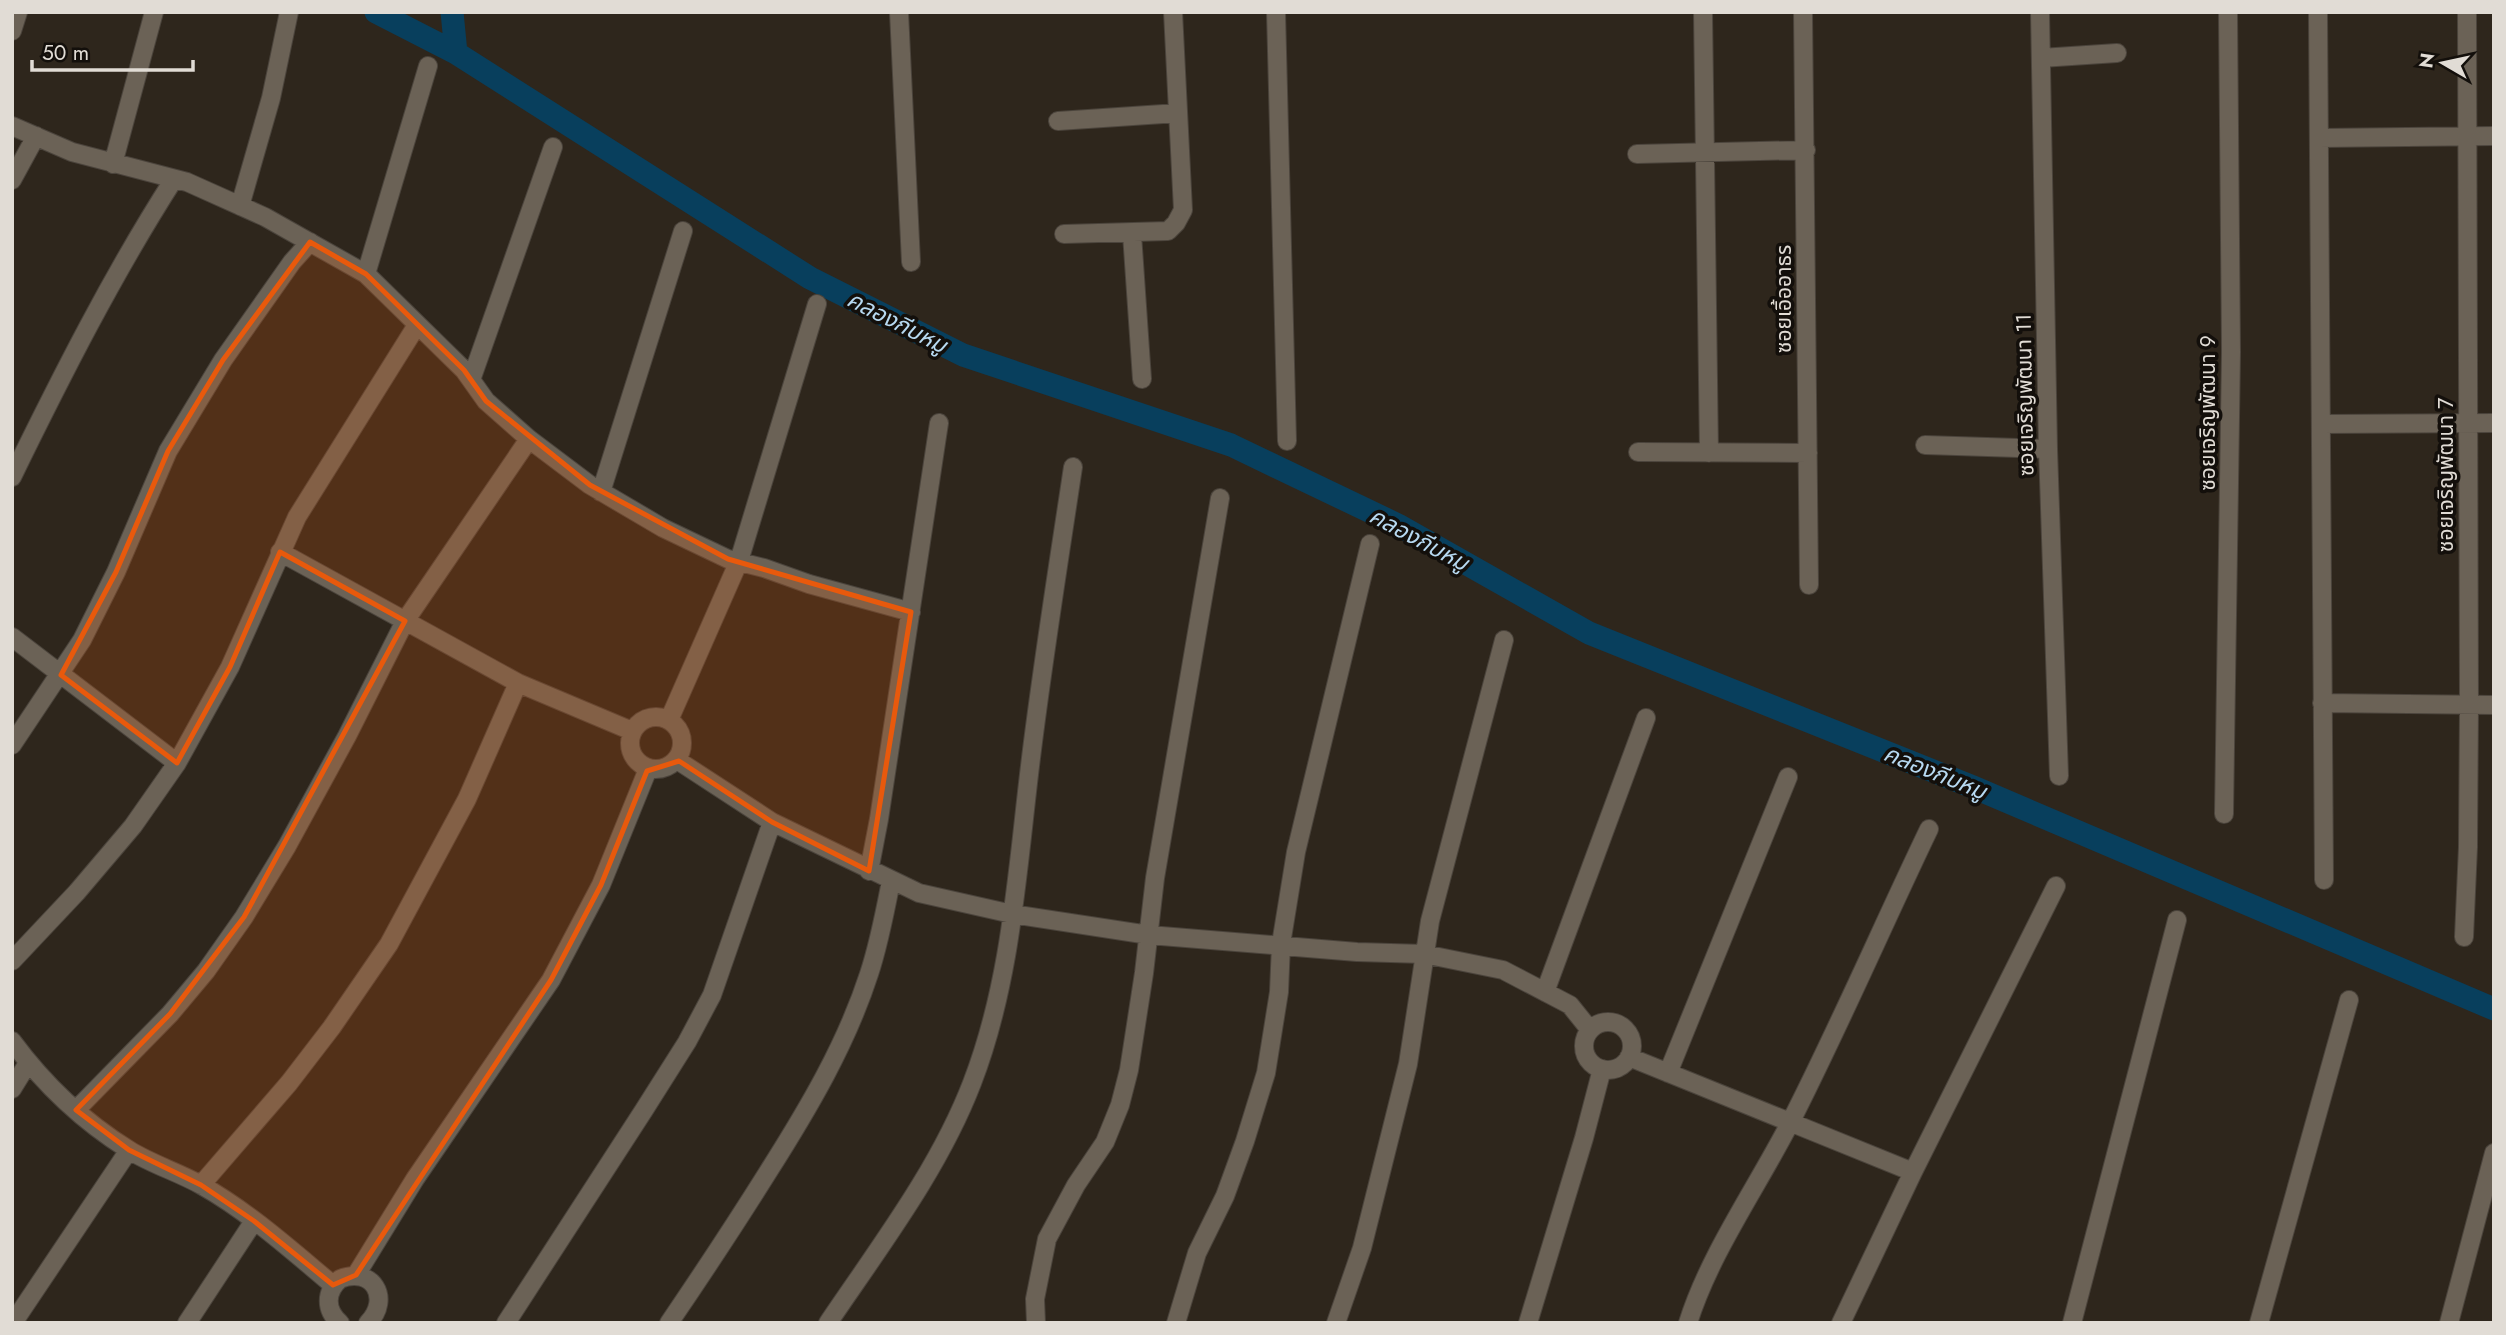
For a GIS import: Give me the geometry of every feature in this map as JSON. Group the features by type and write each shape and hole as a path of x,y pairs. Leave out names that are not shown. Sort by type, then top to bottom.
{"street":[{"path":"12,31 18,12"},
{"path":"113,164 154,12"},
{"path":"240,206 271,98 289,12"},
{"path":"899,12 911,262"},
{"path":"1064,234 1168,231 1183,210 1173,12"},
{"path":"1276,12 1287,440"},
{"path":"1703,12 1709,453"},
{"name":"ซอยเอิ้ออาธร","path":"1803,12 1809,585"},
{"name":"ซอยเจริญพัฒนา 11","path":"2040,12 2048,449 2059,776"},
{"name":"ซอยเจริญพัฒนา 9","path":"2224,814 2231,378 2228,12"},
{"path":"2318,12 2324,880"},
{"name":"ซอยเจริญพัฒนา 7","path":"2464,937 2469,847 2467,12"},
{"path":"2041,58 2117,53"},
{"path":"366,275 428,66"},
{"path":"1058,121 1178,113"},
{"path":"12,126 72,152 174,179 240,206 366,275 464,370 486,401 529,439 601,492 663,528 728,559 911,612"},
{"path":"12,180 36,136"},
{"path":"2319,138 2494,136"},
{"path":"471,380 553,146"},
{"path":"1637,154 1806,150"},
{"path":"12,477 96,309 174,179"},
{"path":"601,492 682,231"},
{"path":"1132,234 1142,379"},
{"path":"12,745 82,640 116,572 168,451 223,360 292,262 310,242"},
{"path":"669,720 739,561 817,304"},
{"path":"12,961 77,892 132,826 177,763 230,667 297,517 417,325"},
{"path":"869,871 939,423"},
{"path":"2320,424 2494,423"},
{"path":"76,1111 170,1014 206,971 244,916 288,846 404,621 529,439"},
{"path":"1925,445 2048,449"},
{"path":"1638,452 1808,453"},
{"path":"828,1323 898,1219 952,1128 972,1082 991,1024 1009,946 1033,739 1073,467"},
{"path":"1035,1323 1035,1299 1047,1238 1076,1185 1105,1142 1120,1105 1136,1032 1155,878 1220,498"},
{"path":"1176,1323 1197,1253 1225,1196 1266,1073 1279,992 1281,944 1296,852 1370,544"},
{"path":"281,552 518,683 632,731"},
{"path":"12,637 177,763"},
{"path":"1336,1323 1362,1248 1408,1064 1430,921 1504,640"},
{"path":"201,1185 289,1083 332,1027 389,944 467,799 518,683"},
{"path":"2322,703 2494,705"},
{"path":"648,717 669,720 682,738 682,750 677,760 664,769 649,769 638,763 631,754 629,742 632,731 648,717"},
{"path":"1545,992 1646,718"},
{"path":"677,760 772,822 919,893 1012,914 1149,935 1357,952 1424,954 1503,970 1570,1005 1590,1030"},
{"path":"356,1275 415,1179 551,979 601,885 649,769"},
{"path":"1668,1073 1788,777"},
{"path":"506,1323 687,1042 712,995 772,822"},
{"path":"1688,1323 1693,1306 1718,1256 1790,1123 1929,829"},
{"path":"669,1323 811,1104 849,1027 869,974 882,930 891,881"},
{"path":"1841,1323 2056,886"},
{"path":"2071,1323 2177,920"},
{"path":"2259,1323 2350,1000"},
{"path":"1608,1022 1625,1029 1631,1037 1632,1048 1623,1065 1613,1070 1593,1065 1584,1048 1585,1038 1590,1030 1598,1024 1608,1022"},
{"path":"12,1041 28,1063 76,1111 129,1150 201,1185 254,1221 333,1285"},
{"path":"1629,1057 1913,1172"},
{"path":"12,1089 28,1063"},
{"path":"1528,1323 1602,1069"},
{"path":"13,1323 129,1150"},
{"path":"2449,1323 2494,1153"},
{"path":"187,1323 254,1221"},
{"path":"337,1322 328,1303 333,1285 340,1279 356,1275 366,1278 374,1285 379,1295 376,1315 368,1323"}],"highlighted area":[{"path":"310,242 366,274 464,370 486,401 590,485 728,559 911,612 869,871 772,822 679,761 647,771 601,885 551,980 356,1275 333,1285 254,1221 201,1185 129,1150 76,1110 170,1014 244,917 405,621 280,552 230,667 177,763 61,675 116,572 168,451 223,360"}],"waterway":[{"name":"คลองกีบหมู","path":"376,12 456,53 810,278 963,355 1231,445 1398,525 1589,633 1973,787 2494,1009"},
{"path":"452,12 456,53"}]}
